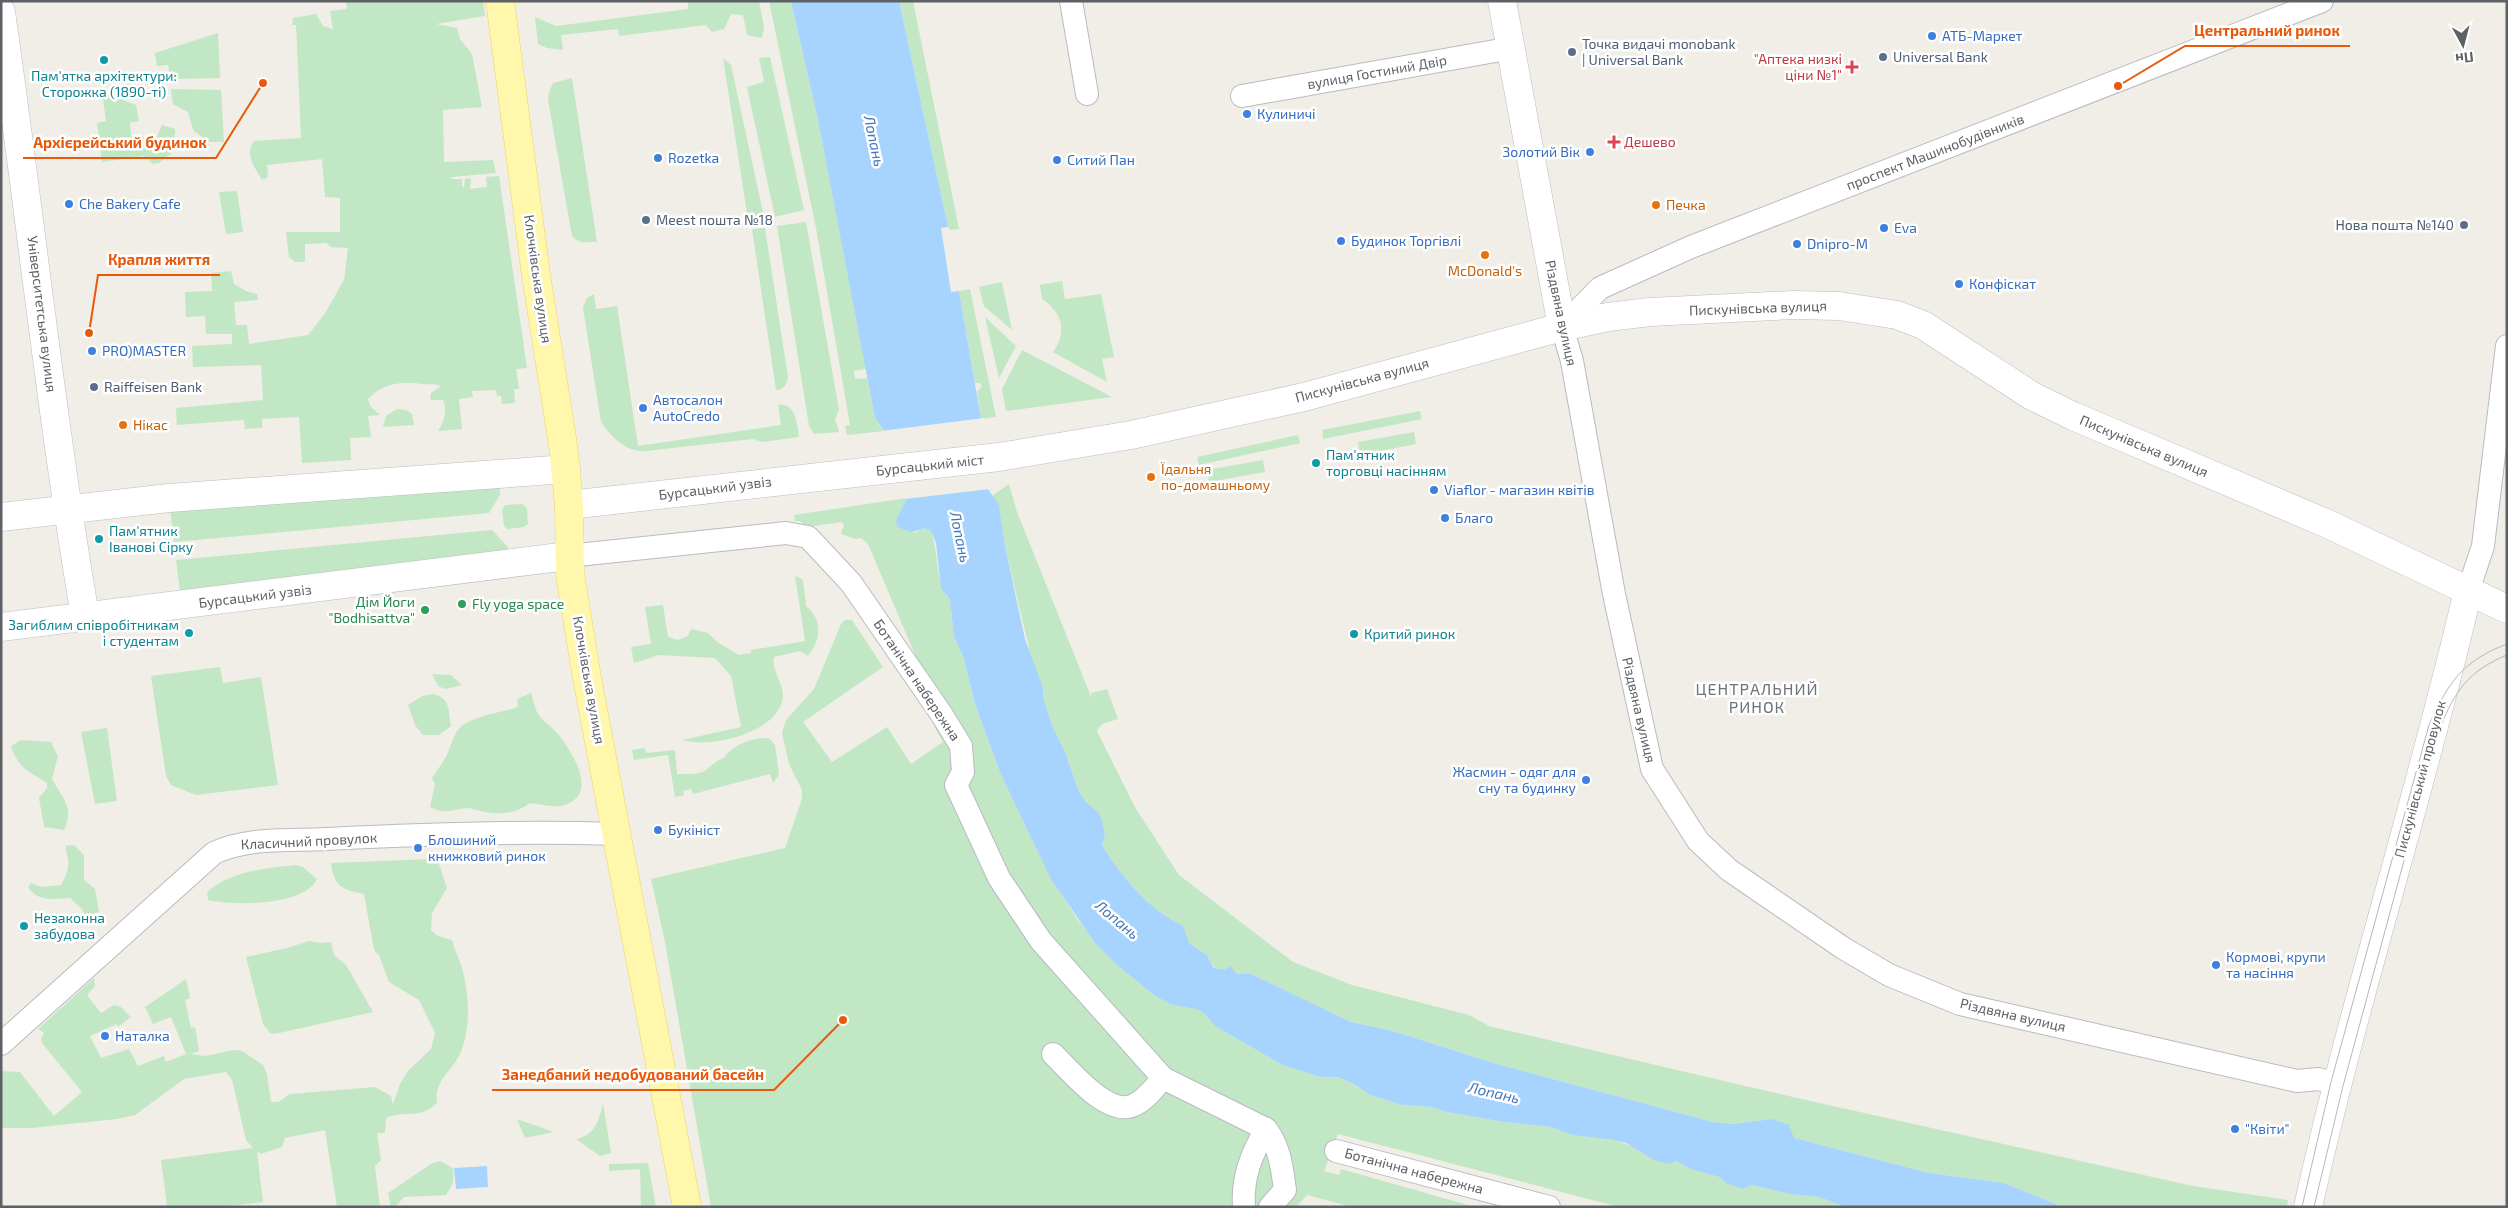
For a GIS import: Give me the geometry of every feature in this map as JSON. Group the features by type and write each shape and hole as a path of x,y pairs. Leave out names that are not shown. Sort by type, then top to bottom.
{"main road":[{"name":"Клочківська вулиця","path":"500,1 536,275 566,469 569,505 568,556 587,678 687,1207"}],"street":[{"path":"1071,1 1087,94"},
{"name":"Різдвяна вулиця","path":"1502,1 1562,327 1572,362 1614,594 1652,769 1698,841 1729,870 1842,948 1889,975 1960,1004 2297,1081 2318,1079 2337,1084"},
{"name":"проспект Машинобудівників","path":"1562,327 1600,288 1691,247 2322,1"},
{"name":"Університетська вулиця","path":"1,12 24,175 66,508 84,616"},
{"name":"вулиця Гостиний Двір","path":"1242,96 1512,48"},
{"name":"Пискунівська вулиця","path":"999,457 1131,435 1226,415 1562,327 1608,317 1650,312 1839,306 1897,315 1923,325 2032,396 2073,416 2328,524 2507,609"},
{"name":"Пискунівський провулок","path":"2308,1207 2337,1084 2435,730 2468,591 2482,546 2507,346"},
{"name":"Бурсацький міст","path":"861,472 999,457"},
{"path":"1,517 66,508 566,469"},
{"name":"Бурсацький узвіз","path":"569,505 861,472"},
{"name":"Ботанічна набережна","path":"568,556 786,533 808,537 851,583 942,715 961,746 963,772 956,785 999,878 1041,941 1163,1078 1266,1129"},
{"name":"Бурсацький узвіз","path":"1,627 568,556"},
{"name":"Класичний провулок","path":"1,1044 214,853 228,847 253,843 396,836 617,834"},
{"name":"Класичний провулок","path":"1,1028 34,1014"},
{"path":"1053,1054 1104,1102 1118,1108 1134,1106 1163,1078"},
{"path":"1244,1207 1243,1190 1246,1169 1266,1129 1273,1139 1281,1161 1285,1190 1270,1207"},
{"name":"Ботанічна набережна","path":"1336,1151 1549,1207"}],"green space":[{"path":"346,1 483,1 485,16 436,24 457,28 460,39 472,54 482,107 443,110 444,162 493,160 496,173 452,177 451,179 462,179 462,187 464,187 465,179 471,178 470,189 487,187 486,177 499,176 527,368 516,369 519,389 514,389 515,403 502,404 501,396 497,396 496,390 472,391 473,397 459,399 462,429 438,431 445,416 445,408 443,400 431,400 430,397 431,393 441,386 407,383 387,386 374,393 368,399 370,406 380,415 368,416 371,437 350,438 351,460 302,463 299,417 262,419 262,428 245,429 244,420 177,425 176,408 263,400 261,365 193,367 192,346 232,344 232,334 206,334 205,316 186,317 185,292 212,291 211,273 231,271 234,284 246,291 257,294 258,300 234,302 236,325 247,325 249,344 308,335 324,315 344,280 348,248 331,247 326,243 305,244 305,262 295,262 289,257 286,232 340,232 340,198 325,197 322,159 267,165 268,177 262,180 256,171 250,151 254,141 301,138 296,25 292,25 293,18 316,14 323,26 333,29 330,11 347,9"},
{"path":"688,1 759,1 764,27 762,38 747,35 743,15 731,14 724,29 712,32 706,25 619,36 618,29 561,35 563,50 547,48 538,44 535,17 556,26 688,9"},
{"path":"769,1 791,1 818,120 866,369 854,371 855,379 867,378 875,418 884,431 847,435 845,426 850,425 816,228"},
{"path":"899,1 913,1 959,229 950,230 948,227"},
{"path":"218,33 220,78 170,79 168,65 157,66 155,53"},
{"path":"770,57 804,210 775,217 747,87 764,82 759,58"},
{"path":"723,58 731,65 764,217 748,220"},
{"path":"572,78 597,242 580,241 572,236 548,100 553,83"},
{"path":"171,89 221,90 224,142 208,142 193,130 188,112 173,104"},
{"path":"102,92 136,105 139,121 130,123 131,136 141,135 147,141 156,139 162,125 175,129 174,151 159,163 153,164 144,156 102,162 97,123 106,121"},
{"path":"237,191 243,232 226,234 219,192"},
{"path":"806,222 839,410 835,419 839,432 814,434 809,426 777,226"},
{"path":"765,228 788,377 785,386 776,390 752,229"},
{"path":"1062,281 1065,299 1101,294 1114,357 1102,359 1107,382 1053,352 1058,345 1061,323 1054,310 1042,299 1040,285"},
{"path":"1002,282 1012,330 984,306 979,287"},
{"path":"970,289 996,417 981,419 977,392 982,386 980,383 975,383 959,291"},
{"path":"594,294 596,309 617,306 638,446 781,425 778,405 784,405 792,410 799,437 762,442 753,439 646,451 632,449 620,443 601,422 583,308 587,298"},
{"path":"985,317 1016,346 999,378"},
{"path":"1022,350 1112,397 1006,411 1002,389"},
{"path":"397,409 406,410 412,414 414,425 383,427 386,416"},
{"path":"1420,411 1422,419 1323,439 1322,430"},
{"path":"1414,432 1416,444 1360,455 1358,442"},
{"path":"1298,435 1300,443 1199,465 1197,457"},
{"path":"1263,460 1265,472 1209,482 1207,470"},
{"path":"499,483 500,495 489,513 174,542 170,508"},
{"path":"1009,484 1017,512 1092,699 1091,693 1107,689 1118,719 1102,724 1097,731 1136,809 1179,875 1293,962 1352,985 1469,1015 1489,1026 1806,1100 2193,1186 2288,1200 2287,1207 2063,1207 2004,1183 1929,1173 1794,1138 1772,1119 1733,1124 1713,1122 1490,1062 1393,1031 1351,1022 1249,973 1237,974 1215,968 1207,955 1190,944 1183,926 1170,919 1147,901 1118,869 1102,845 1105,835 1099,813 1086,802 1079,792 1065,752 1052,725 1043,697 1043,688 1034,669 1005,546 999,506 992,496"},
{"path":"907,498 897,520 915,533 923,528 931,531 942,586 950,600 954,637 963,656 975,704 1001,775 1052,880 1078,920 1118,966 1154,995 1197,1009 1205,1014 1215,1026 1284,1066 1321,1077 1338,1077 1354,1084 1370,1095 1402,1105 1431,1107 1446,1112 1504,1122 1551,1127 1572,1135 1614,1140 1675,1161 1693,1170 1719,1177 1726,1183 1742,1189 1752,1185 1790,1194 1819,1197 1845,1207 1619,1207 1338,1134 1324,1171 1339,1175 1341,1169 1475,1207 1352,1207 1307,1195 1296,1207 711,1207 665,942 651,879 785,848 802,799 802,790 789,764 782,733 786,720 814,689 841,624 845,620 852,620 883,667 803,722 832,762 887,727 911,764 943,742 934,726 937,720 919,664 868,544 861,538 856,539 841,534 844,525 842,522 807,527 800,521 795,521 794,515"},
{"path":"522,504 527,508 528,524 524,527 507,529 504,526 502,510 505,505"},
{"path":"492,530 508,547 510,553 180,592 176,560"},
{"path":"795,576 803,580 806,606 812,612 818,624 818,637 808,656 800,651 774,657 774,667 783,692 779,710 757,729 742,735 709,742 682,740 741,727 731,676 715,658 659,655 634,663 631,647 651,644 645,607 663,605 668,637 678,640 688,636 691,629 708,633 717,642 739,655 751,653 751,650 805,641"},
{"path":"220,667 223,683 261,677 278,785 196,795 171,785 166,776 151,676"},
{"path":"432,674 451,675 462,685 445,689 438,686"},
{"path":"531,693 539,715 558,734 576,763 582,784 580,794 573,801 561,806 530,803 520,809 503,813 485,812 469,808 441,811 430,807 435,784 432,778 461,727 476,718 518,707 517,699"},
{"path":"433,694 443,698 446,702 451,726 439,735 423,735 415,725 408,705 422,696"},
{"path":"107,728 117,801 95,804 81,732"},
{"path":"769,738 775,745 779,775 773,783 770,774 693,794 691,789 683,791 684,795 675,797 668,755 634,760 632,750 645,748 646,753 675,750 677,774 692,774 706,770 724,758 732,749 744,743 756,739"},
{"path":"21,740 51,742 58,756 52,779 68,809 64,830 44,827 39,798 47,788 47,783 20,764 11,746"},
{"path":"74,845 84,855 84,880 95,889 99,912 88,916 70,898 47,899 36,895 28,887 31,883 41,887 61,885 68,866 65,846"},
{"path":"430,859 439,864 447,888 432,913 431,930 438,936 452,940 466,985 467,1029 459,1057 441,1081 437,1094 437,1103 424,1112 399,1114 386,1118 385,1133 377,1133 381,1160 375,1166 380,1207 337,1207 325,1130 285,1138 282,1147 261,1154 257,1151 263,1202 220,1207 167,1207 161,1160 253,1148 246,1140 232,1080 226,1072 184,1079 135,1115 117,1119 32,1128 1,1128 1,1071 20,1072 54,1116 82,1092 42,1043 41,1039 44,1033 38,1029 94,978 95,986 87,995 101,1013 114,1005 121,1007 131,1017 118,1027 117,1024 90,1036 101,1058 129,1049 138,1066 164,1056 166,1062 186,1054 171,1017 153,1024 145,1007 186,979 190,998 185,1000 191,1028 195,1027 199,1051 191,1054 205,1056 234,1050 242,1051 263,1065 267,1074 271,1102 278,1102 290,1094 375,1087 391,1096 393,1104 400,1084 408,1071 431,1049 435,1033 419,1000 389,982 379,955 374,950 364,894 350,891 340,886 334,877 331,863"},
{"path":"296,865 303,867 317,879 310,888 298,895 267,902 250,903 208,900 207,892 227,879 249,872"},
{"path":"309,941 331,942 334,955 346,965 373,1012 275,1034 270,1033 263,1024 246,957"},
{"path":"603,1104 611,1153 600,1156 576,1139 588,1135 592,1131 598,1121"},
{"path":"517,1119 554,1132 525,1138"},
{"path":"440,1161 453,1168 453,1183 446,1195 404,1197 395,1207 391,1207 388,1193 431,1164"},
{"path":"648,1163 656,1207 641,1207 640,1169 609,1171 609,1164"}],"water":[{"name":"Лопань","path":"791,1 899,1 948,227 941,228 951,292 959,291 981,419 988,489 999,505 1005,546 1025,639 1043,688 1043,697 1052,725 1065,752 1079,792 1086,802 1099,813 1105,835 1102,845 1110,857 1127,880 1147,901 1170,919 1183,926 1190,944 1207,955 1214,968 1225,970 1230,966 1237,974 1249,973 1351,1022 1393,1031 1490,1062 1713,1122 1733,1124 1772,1119 1789,1125 1794,1138 1929,1173 2004,1183 2063,1207 1845,1207 1819,1197 1790,1194 1752,1185 1742,1189 1726,1183 1719,1177 1693,1170 1675,1161 1670,1164 1656,1161 1626,1143 1614,1140 1572,1135 1551,1127 1504,1122 1446,1112 1431,1107 1402,1105 1370,1095 1354,1084 1338,1077 1321,1077 1284,1066 1215,1026 1205,1014 1197,1009 1173,1005 1154,995 1118,966 1096,944 1052,881 1001,775 975,704 963,656 954,637 950,600 941,588 936,543 931,531 923,528 910,532 897,526 896,520 907,498 883,429 875,418 818,120"},
{"path":"487,1166 488,1187 456,1189 454,1168"}],"pier":[{"path":"984,418 990,489 905,499 881,431"}],"tram line":[{"path":"2302,1207 2331,1082 2429,725 2443,697 2458,675 2478,658 2507,644"},
{"path":"2314,1207 2343,1086 2440,728 2451,703 2464,684 2482,668 2507,655"}],"place":[{"name":"АТБ-Маркет","path":"1932,36"},
{"name":"Точка видачі monobank | Universal Bank","path":"1572,52"},
{"name":"Universal Bank","path":"1883,57"},
{"name":"Пам'ятка архітектури: Сторожка (1890-ті)","path":"104,60"},
{"name":"\"Аптека низкі ціни №1\"","path":"1852,67"},
{"name":"Архієрейський будинок","path":"263,83"},
{"name":"Центральний ринок","path":"2118,86"},
{"name":"Кулиничі","path":"1247,114"},
{"name":"Дешево","path":"1614,142"},
{"name":"Золотий Вік","path":"1590,152"},
{"name":"Rozetka","path":"658,158"},
{"name":"Ситий Пан","path":"1057,160"},
{"name":"Che Bakery Cafe","path":"69,204"},
{"name":"Печка","path":"1656,205"},
{"name":"Meest пошта №18","path":"646,220"},
{"name":"Нова пошта №140","path":"2464,225"},
{"name":"Eva","path":"1884,228"},
{"name":"Будинок Торгівлі","path":"1341,241"},
{"name":"Dnipro-M","path":"1797,244"},
{"name":"McDonald's","path":"1485,255"},
{"name":"Конфіскат","path":"1959,284"},
{"name":"Крапля життя","path":"89,333"},
{"name":"PRO)MASTER","path":"92,351"},
{"name":"Raiffeisen Bank","path":"94,387"},
{"name":"Автосалон AutoCredo","path":"643,408"},
{"name":"Нікас","path":"123,425"},
{"name":"Пам'ятник торговці насінням","path":"1316,463"},
{"name":"Їдальня по-домашньому","path":"1151,477"},
{"name":"Viaflor - магазин квітів","path":"1434,490"},
{"name":"Благо","path":"1445,518"},
{"name":"Пам'ятник Іванові Сірку","path":"99,539"},
{"name":"Fly yoga space","path":"462,604"},
{"name":"Дім Йоги \"Bodhisattva\"","path":"425,610"},
{"name":"Загиблим співробітникам і студентам","path":"189,633"},
{"name":"Критий ринок","path":"1354,634"},
{"name":"Жасмин - одяг для сну та будинку","path":"1586,780"},
{"name":"Букініст","path":"658,830"},
{"name":"Блошиний книжковий ринок","path":"418,848"},
{"name":"Незаконна забудова","path":"24,926"},
{"name":"Кормові, крупи та насіння","path":"2216,965"},
{"name":"Занедбаний недобудований басейн","path":"843,1020"},
{"name":"Наталка","path":"105,1036"},
{"name":"\"Квіти\"","path":"2235,1129"}],"district":[{"name":"ЦЕНТРАЛЬНИЙ РИНОК","path":"1757,698"}]}
